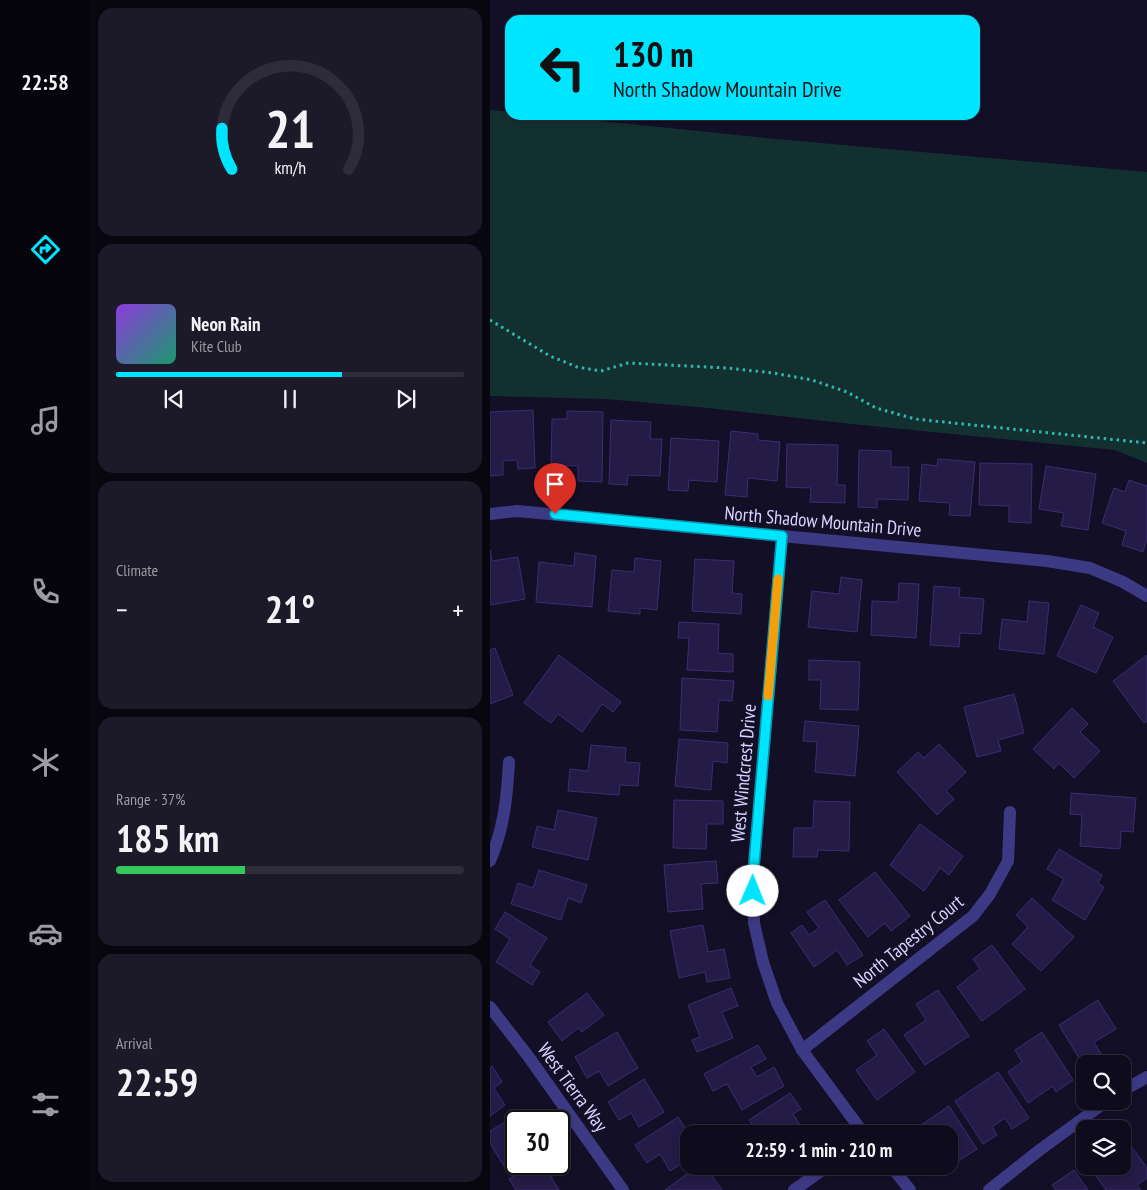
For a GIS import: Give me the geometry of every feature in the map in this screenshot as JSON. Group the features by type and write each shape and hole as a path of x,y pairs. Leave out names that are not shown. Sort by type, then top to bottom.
{"street":[{"name":"North Shadow Mountain Drive","path":"490,514 517,511 1047,561 1090,568 1123,582 1147,596"},
{"name":"West Windcrest Drive","path":"782,536 753,876 754,922 763,962 777,1003 802,1050 857,1125"},
{"path":"490,861 495,850 506,806 509,762"},
{"name":"North Tapestry Court","path":"802,1050 973,916 990,894 1008,861 1010,812"},
{"name":"West Tierra Way","path":"490,1007 528,1056 623,1190"},
{"path":"1131,1086 1147,1077"},
{"path":"989,1190 1095,1110"},
{"path":"794,1190 815,1175"},
{"path":"898,1175 910,1190"}],"path":[{"path":"490,320 550,356 577,367 601,371 628,363 727,368 773,373 812,380 847,392 876,408 915,419 1147,443"}],"green space":[{"path":"490,110 505,112 505,120 591,120 776,139 1147,172 1147,463 1115,450 708,408 606,399 490,396"}],"building":[{"path":"533,410 535,468 518,469 517,460 503,461 503,475 490,476 490,412"},
{"path":"567,411 603,412 602,482 578,481 578,466 551,465 552,419 567,419"},
{"path":"611,420 651,422 650,439 662,439 660,476 628,475 627,485 609,484"},
{"path":"731,431 758,434 758,440 780,442 777,481 748,478 747,497 725,495"},
{"path":"671,438 719,441 717,482 689,480 688,491 668,490"},
{"path":"787,444 838,445 837,485 845,485 845,503 810,502 811,488 786,487"},
{"path":"859,450 891,451 891,467 909,467 908,500 877,499 877,508 858,507"},
{"path":"938,459 975,462 970,516 949,515 950,503 919,501 922,464 937,466"},
{"path":"980,463 1032,464 1031,523 1009,522 1009,506 979,505"},
{"path":"1046,466 1096,474 1088,530 1061,526 1064,513 1039,509"},
{"path":"1129,480 1147,486 1147,539 1143,552 1122,545 1126,531 1102,523 1114,488 1125,492"},
{"path":"490,550 492,561 518,557 525,599 490,605"},
{"path":"575,553 596,556 592,607 536,602 539,562 574,566"},
{"path":"635,558 661,561 657,610 640,608 640,614 608,611 612,570 634,572"},
{"path":"695,559 734,561 732,593 742,594 741,614 692,611"},
{"path":"841,577 862,580 857,632 808,627 812,591 839,594"},
{"path":"899,583 919,584 916,638 871,635 872,601 898,602"},
{"path":"934,586 960,588 959,597 984,599 981,634 960,633 959,647 930,645"},
{"path":"1029,601 1049,603 1044,654 999,649 1002,619 1027,622"},
{"path":"1081,605 1099,613 1093,627 1113,637 1096,673 1057,656"},
{"path":"679,622 719,624 718,653 733,654 733,672 687,670 689,638 678,638"},
{"path":"495,648 513,695 490,704 490,650"},
{"path":"559,655 621,702 613,712 602,704 582,732 558,714 551,723 524,703"},
{"path":"1147,655 1147,721 1144,723 1113,681"},
{"path":"809,660 860,662 858,710 820,709 821,680 809,680"},
{"path":"682,678 734,681 732,701 719,700 717,732 680,730"},
{"path":"1014,694 1024,733 998,740 1001,751 977,757 964,707"},
{"path":"1072,708 1088,724 1080,732 1100,751 1074,778 1059,763 1054,769 1033,749"},
{"path":"805,721 859,726 855,776 815,772 817,742 803,741"},
{"path":"679,739 728,743 727,763 713,761 711,790 675,786"},
{"path":"939,744 966,772 946,791 954,799 937,815 897,772 918,752 924,758"},
{"path":"591,745 626,748 625,762 640,763 638,786 620,785 619,795 568,791 570,769 588,771"},
{"path":"1071,793 1136,798 1133,832 1121,831 1120,849 1080,846 1082,815 1070,814"},
{"path":"674,800 723,801 723,824 707,824 706,849 673,848"},
{"path":"814,801 850,802 849,851 818,850 817,857 793,857 794,828 813,828"},
{"path":"558,810 597,818 588,860 532,847 537,826 554,830"},
{"path":"920,824 963,856 949,875 940,868 924,891 890,865"},
{"path":"1059,849 1102,875 1098,883 1104,887 1085,920 1052,900 1064,879 1047,869"},
{"path":"716,861 718,883 701,884 703,909 668,912 664,865"},
{"path":"539,870 587,885 581,903 568,898 561,920 511,904 518,883 533,888"},
{"path":"875,872 910,916 891,931 885,923 868,937 839,900"},
{"path":"1032,898 1074,937 1041,971 1012,944 1028,927 1016,915"},
{"path":"825,900 863,955 847,965 837,950 814,967 791,933 802,925 809,935 819,928 807,912"},
{"path":"505,912 547,938 530,965 540,972 532,985 496,962 510,939 495,929"},
{"path":"703,925 708,952 724,949 730,978 707,982 705,972 679,978 670,931"},
{"path":"992,945 1025,989 982,1021 957,987 980,969 973,959"},
{"path":"731,988 738,1006 722,1012 733,1038 697,1052 692,1040 700,1037 688,1005"},
{"path":"938,990 969,1036 925,1065 904,1035 926,1020 916,1004"},
{"path":"587,993 604,1015 582,1032 578,1028 562,1041 548,1022"},
{"path":"1098,1000 1116,1029 1094,1042 1102,1055 1077,1055 1059,1025"},
{"path":"884,1029 915,1072 877,1100 856,1070 877,1055 867,1041"},
{"path":"617,1032 638,1068 608,1086 599,1071 587,1078 575,1057"},
{"path":"1042,1032 1073,1080 1056,1092 1053,1086 1028,1103 1008,1072 1022,1062 1015,1050"},
{"path":"758,1045 766,1059 751,1067 757,1077 774,1067 784,1086 742,1110 727,1084 713,1091 704,1074"},
{"path":"492,1066 502,1082 494,1088 505,1105 490,1116 490,1068"},
{"path":"998,1072 1029,1118 1012,1129 1005,1118 992,1127 997,1135 983,1144 955,1101"},
{"path":"644,1079 664,1112 639,1127 631,1113 619,1120 608,1102"},
{"path":"790,1093 801,1109 793,1114 800,1125 753,1125 749,1120"},
{"path":"949,1106 977,1149 958,1161 958,1125 921,1125"},
{"path":"678,1117 683,1125 680,1125 680,1165 670,1171 660,1154 647,1163 635,1145"},
{"path":"505,1122 505,1168 490,1143 490,1131"},
{"path":"1131,1146 1147,1168 1147,1178 1137,1185 1141,1190 1106,1190 1095,1175 1131,1175"},
{"path":"1074,1170 1088,1190 1056,1190 1052,1185"},
{"path":"515,1175 554,1175 551,1177 559,1190 516,1190 509,1179"},
{"path":"686,1175 711,1175 722,1190 665,1190"}],"slow traffic":[{"path":"768,696 778,579"}],"route":[{"path":"555,514 782,536 753,891"}]}
